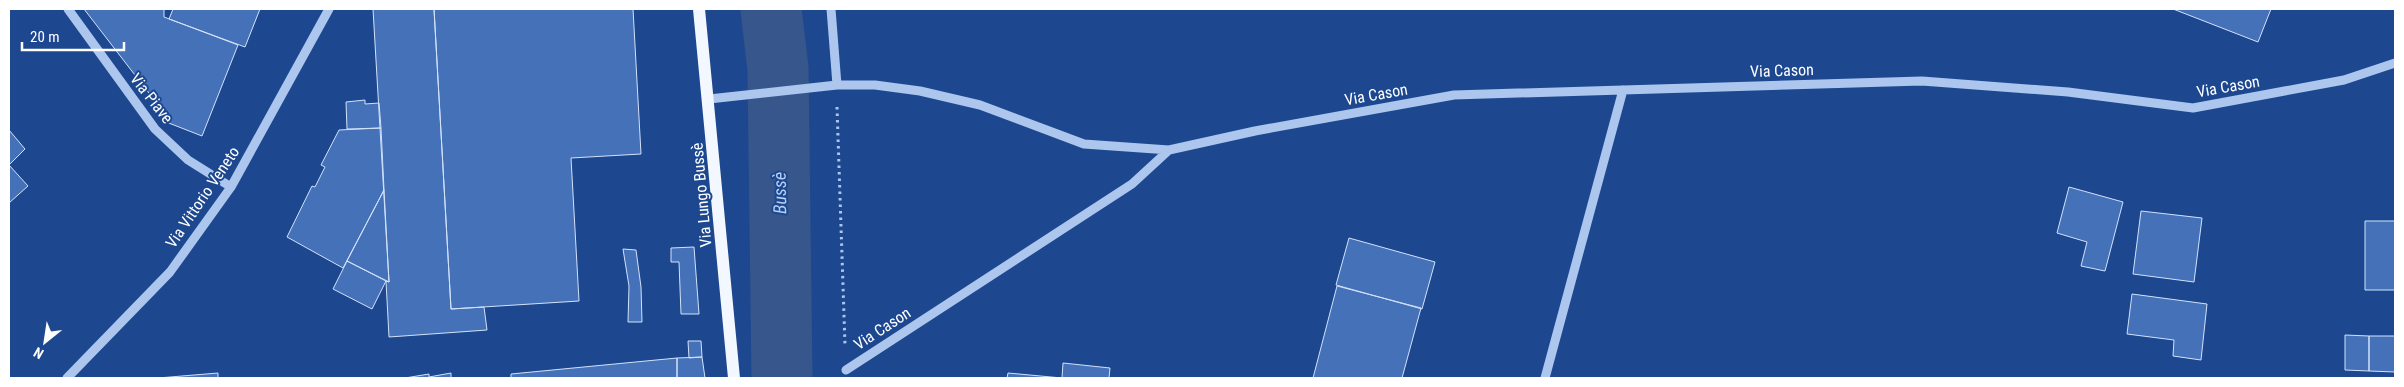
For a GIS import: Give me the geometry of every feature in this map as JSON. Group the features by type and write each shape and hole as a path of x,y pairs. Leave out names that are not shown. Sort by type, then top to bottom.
{"main road":[{"name":"Via Lungo Bussè","path":"699,9 734,378"}],"street":[{"name":"Via Piave","path":"68,9 155,129 188,160 231,187"},
{"name":"Via Vittorio Veneto","path":"67,378 170,272 231,187 329,9"},
{"path":"708,99 837,85 830,9"},
{"name":"Via Cason","path":"837,85 875,85 920,91 980,105 1084,144 1169,150 1255,131 1454,95 1922,82 2068,92 2193,108 2344,80 2395,63"},
{"path":"1545,378 1623,90"},
{"name":"Via Cason","path":"846,370 1132,184 1169,150"}],"path":[{"name":"Via Cason","path":"837,85 846,370"}],"building":[{"path":"84,9 164,9 164,17 238,45 202,136 161,120 165,114"},
{"path":"173,9 260,9 245,47 169,19"},
{"path":"373,9 434,9 451,309 484,307 487,330 389,337 386,281 389,282"},
{"path":"434,9 633,9 641,154 571,158 579,301 451,309"},
{"path":"2173,9 2271,9 2258,42"},
{"path":"365,100 365,104 379,103 381,128 347,129 346,102"},
{"path":"381,128 384,190 343,268 287,237 312,186 315,187 325,167 321,165 339,130"},
{"path":"9,130 25,149 9,165"},
{"path":"9,165 28,186 9,203"},
{"path":"2069,187 2123,202 2105,271 2081,266 2087,242 2057,233"},
{"path":"384,190 389,282 347,261"},
{"path":"2141,211 2202,218 2194,282 2133,274"},
{"path":"2365,221 2395,221 2395,290 2365,290"},
{"path":"1349,238 1435,262 1422,309 1336,285"},
{"path":"694,247 699,314 681,314 679,262 671,262 671,248"},
{"path":"623,249 636,250 641,287 642,322 628,322 629,286"},
{"path":"347,261 386,281 372,309 333,289"},
{"path":"1337,286 1421,308 1402,378 1313,378"},
{"path":"2132,294 2207,304 2201,360 2173,356 2174,340 2127,334"},
{"path":"2345,335 2369,336 2369,371 2345,370"},
{"path":"2369,336 2395,336 2395,372 2369,371"},
{"path":"688,341 701,341 702,357 689,358"},
{"path":"702,357 705,378 677,378 677,358"},
{"path":"677,358 677,378 511,378 511,374"},
{"path":"1063,363 1110,368 1109,378 1062,378"},
{"path":"218,373 218,378 158,378"},
{"path":"451,373 451,378 405,378 429,374 429,377"},
{"path":"1008,373 1062,378 1007,378"}],"waterway":[{"name":"Bussè","path":"771,9 778,69 782,378"}]}
